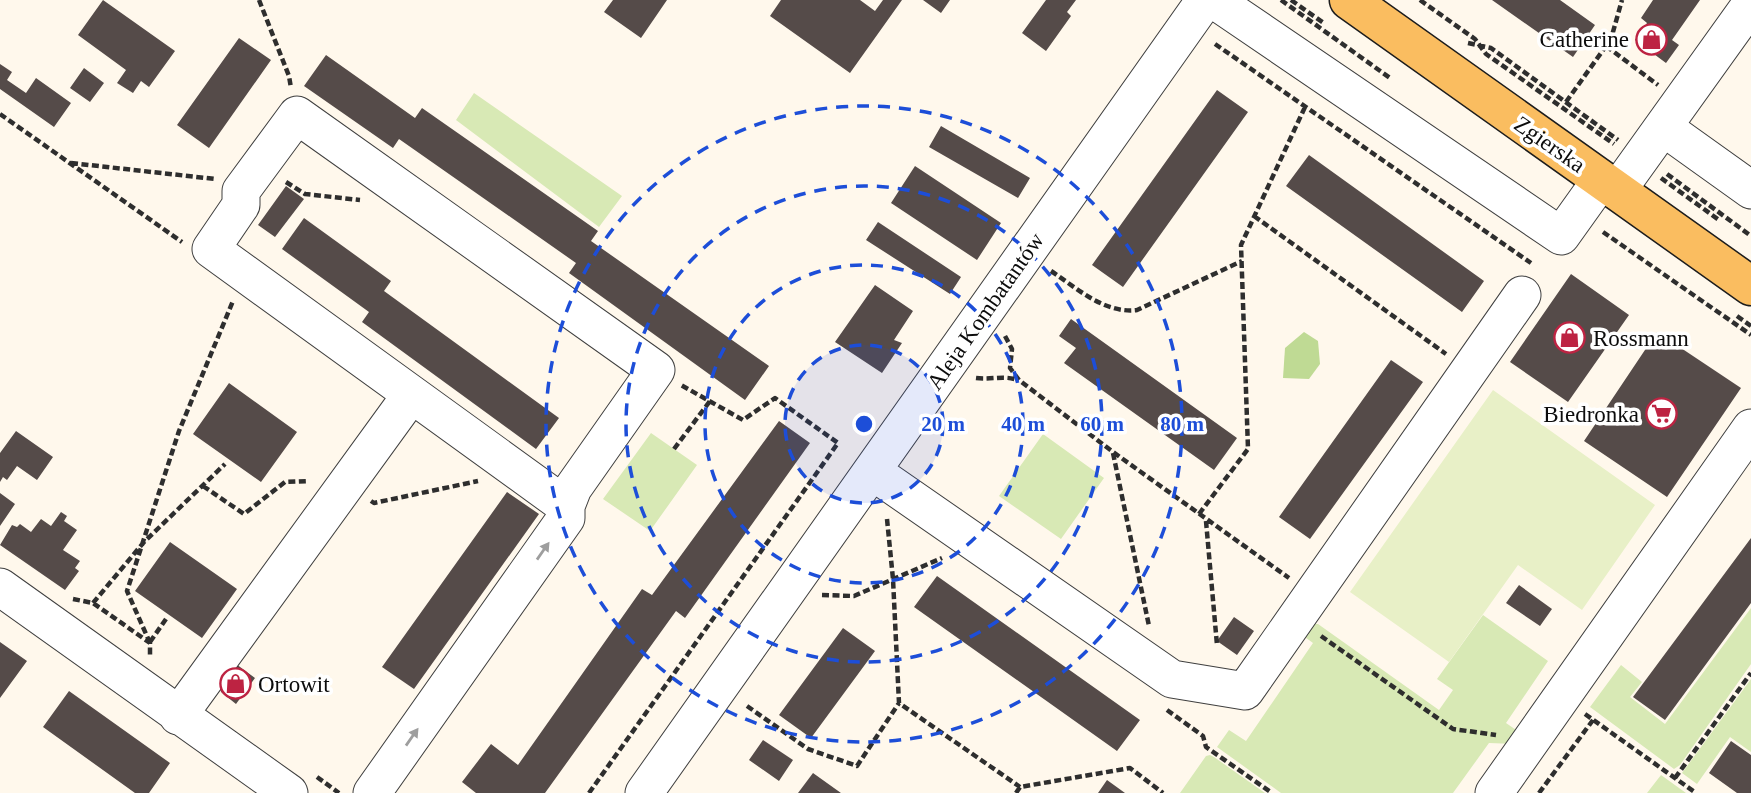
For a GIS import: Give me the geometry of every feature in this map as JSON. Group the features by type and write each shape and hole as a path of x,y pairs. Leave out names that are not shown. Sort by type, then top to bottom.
{"main road":[{"name":"Zgierska","path":"1349,0 1590,204 1751,286"}],"street":[{"name":"Aleja Kombatantów","path":"644,793 1205,0"},
{"path":"1214,0 1590,204 1641,159 1665,109 1751,4"},
{"path":"1665,109 1751,190"},
{"path":"372,793 566,518 566,506 573,488 656,370 296,115 241,191 241,205 212,249 566,506"},
{"path":"872,471 1172,679 1245,691 1522,295"},
{"path":"178,716 411,395"},
{"path":"1494,793 1751,428"},
{"path":"0,587 289,793"}],"path":[{"path":"259,0 289,76 296,115"},
{"path":"1292,0 1394,72"},
{"path":"1420,0 1475,39 1486,54 1629,155 1652,164 1751,236"},
{"path":"1562,108 1611,39 1622,0"},
{"path":"1418,7 1471,44 1491,48 1632,150 1650,170 1751,243"},
{"path":"1215,44 1538,268 1590,204"},
{"path":"1606,46 1665,109"},
{"path":"1199,514 1248,449 1241,245 1305,107"},
{"path":"0,114 195,251 212,249"},
{"path":"71,163 212,177 236,192 241,191"},
{"path":"280,190 286,181 305,194 374,201 388,181"},
{"path":"1590,204 1591,223 1751,335"},
{"path":"1254,216 1469,370"},
{"path":"1051,270 1108,307 1123,312 1136,310 1242,261"},
{"path":"166,619 150,643 127,591 179,431 244,274"},
{"path":"1004,334 1012,349 1010,368 1019,380 1113,452 1312,595"},
{"path":"589,793 838,443 775,398 743,420 656,370"},
{"path":"972,377 991,380 1004,375 1019,380"},
{"path":"674,449 710,401"},
{"path":"1113,452 1157,668"},
{"path":"93,603 144,542 225,464"},
{"path":"203,486 244,514 285,482 347,483 374,503 521,472"},
{"path":"747,706 808,749 857,766 899,703 894,579 887,514"},
{"path":"1206,520 1217,645"},
{"path":"821,595 854,596 951,554"},
{"path":"1291,625 1313,631 1453,729 1531,740"},
{"path":"1675,778 1749,680 1751,673"},
{"path":"899,703 1020,787 1130,768 1163,793"},
{"path":"1580,710 1696,793"},
{"path":"1539,793 1593,720"},
{"path":"1203,736 1206,747 1272,793"},
{"path":"1016,793 1020,787"}],"green space":[{"path":"474,93 622,196 599,227 456,120"},
{"path":"1304,332 1318,341 1320,364 1309,379 1283,378 1285,348"},
{"path":"1493,390 1655,505 1582,610 1518,565 1449,662 1350,592"},
{"path":"651,433 697,465 650,531 603,499"},
{"path":"1043,434 1104,478 1061,539 999,496"},
{"path":"1751,608 1751,664 1680,765 1674,769 1590,707 1621,665 1642,682 1630,697 1665,724"},
{"path":"1483,615 1548,661 1506,723 1522,734 1515,744 1489,743 1453,793 1281,793 1217,747 1229,730 1246,741 1313,643 1298,632 1304,624 1318,624 1439,710 1453,690 1437,679"},
{"path":"1751,679 1751,752 1730,737 1697,784 1682,773"},
{"path":"1210,755 1265,793 1180,793 1206,756"},
{"path":"1661,775 1686,793 1647,793"}],"building":[{"path":"103,0 175,51 149,87 141,81 133,93 117,83 126,70 78,35"},
{"path":"613,0 667,0 641,38 604,12"},
{"path":"781,0 860,0 875,11 883,0 902,0 850,73 770,16"},
{"path":"923,0 950,0 941,13"},
{"path":"1046,0 1076,0 1067,12 1071,16 1046,51 1022,33"},
{"path":"1492,0 1560,0 1595,25 1573,57"},
{"path":"1653,0 1700,0 1672,40 1679,45 1666,63 1635,40 1647,23 1641,18"},
{"path":"239,38 271,60 209,148 177,125"},
{"path":"326,55 415,118 422,108 598,231 591,241 769,366 745,400 569,273 576,263 399,139 393,148 304,86"},
{"path":"0,64 12,72 7,80 26,93 36,78 71,103 54,127 0,89"},
{"path":"84,68 104,83 90,102 70,88"},
{"path":"1217,90 1248,112 1123,287 1092,265"},
{"path":"941,126 1030,178 1018,198 929,147"},
{"path":"1309,155 1484,281 1462,312 1286,186"},
{"path":"915,166 1001,223 977,260 891,203"},
{"path":"286,186 304,199 275,237 258,225"},
{"path":"304,218 391,281 384,291 559,418 536,449 362,322 369,312 282,249"},
{"path":"878,222 961,277 950,294 866,240"},
{"name":"Rossmann","path":"1571,274 1629,315 1568,402 1510,362"},
{"path":"875,285 913,311 894,340 902,343 882,373 835,342"},
{"path":"1071,319 1237,438 1214,470 1064,363 1076,348 1059,336"},
{"name":"Biedronka","path":"1657,332 1741,388 1667,497 1584,441"},
{"path":"1391,360 1423,382 1310,539 1279,517"},
{"path":"229,383 297,432 261,482 193,434"},
{"path":"779,421 810,443 685,618 676,611 545,793 476,793 462,782 491,744 518,765 642,589 652,595"},
{"path":"16,431 53,457 37,480 17,466 7,480 3,477 0,482 0,453"},
{"path":"507,492 539,514 414,689 382,667"},
{"path":"0,493 15,504 0,526"},
{"path":"61,512 67,516 64,521 77,530 63,550 80,561 75,568 79,571 65,590 0,545 12,525 17,527 20,524 31,532 41,519 51,526"},
{"path":"1751,538 1751,603 1665,720 1633,697"},
{"path":"170,542 237,589 202,638 135,591"},
{"path":"937,576 1140,720 1117,751 914,607"},
{"path":"1519,585 1552,609 1540,626 1506,603"},
{"path":"1234,617 1254,631 1237,655 1217,641"},
{"path":"843,628 875,651 811,738 779,715"},
{"path":"0,642 27,661 0,698"},
{"path":"236,664 255,678 236,704 221,692 220,687"},
{"path":"69,691 170,763 149,793 135,793 43,727"},
{"path":"763,740 793,760 779,781 749,760"},
{"path":"1731,741 1751,755 1751,793 1737,793 1709,773"},
{"path":"813,773 841,793 798,793"},
{"path":"1107,780 1125,793 1098,793"}],"place":[{"name":"Catherine","path":"1652,39"},
{"name":"Rossmann","path":"1570,338"},
{"name":"Biedronka","path":"1662,414"},
{"name":"Ortowit","path":"235,684"}]}
